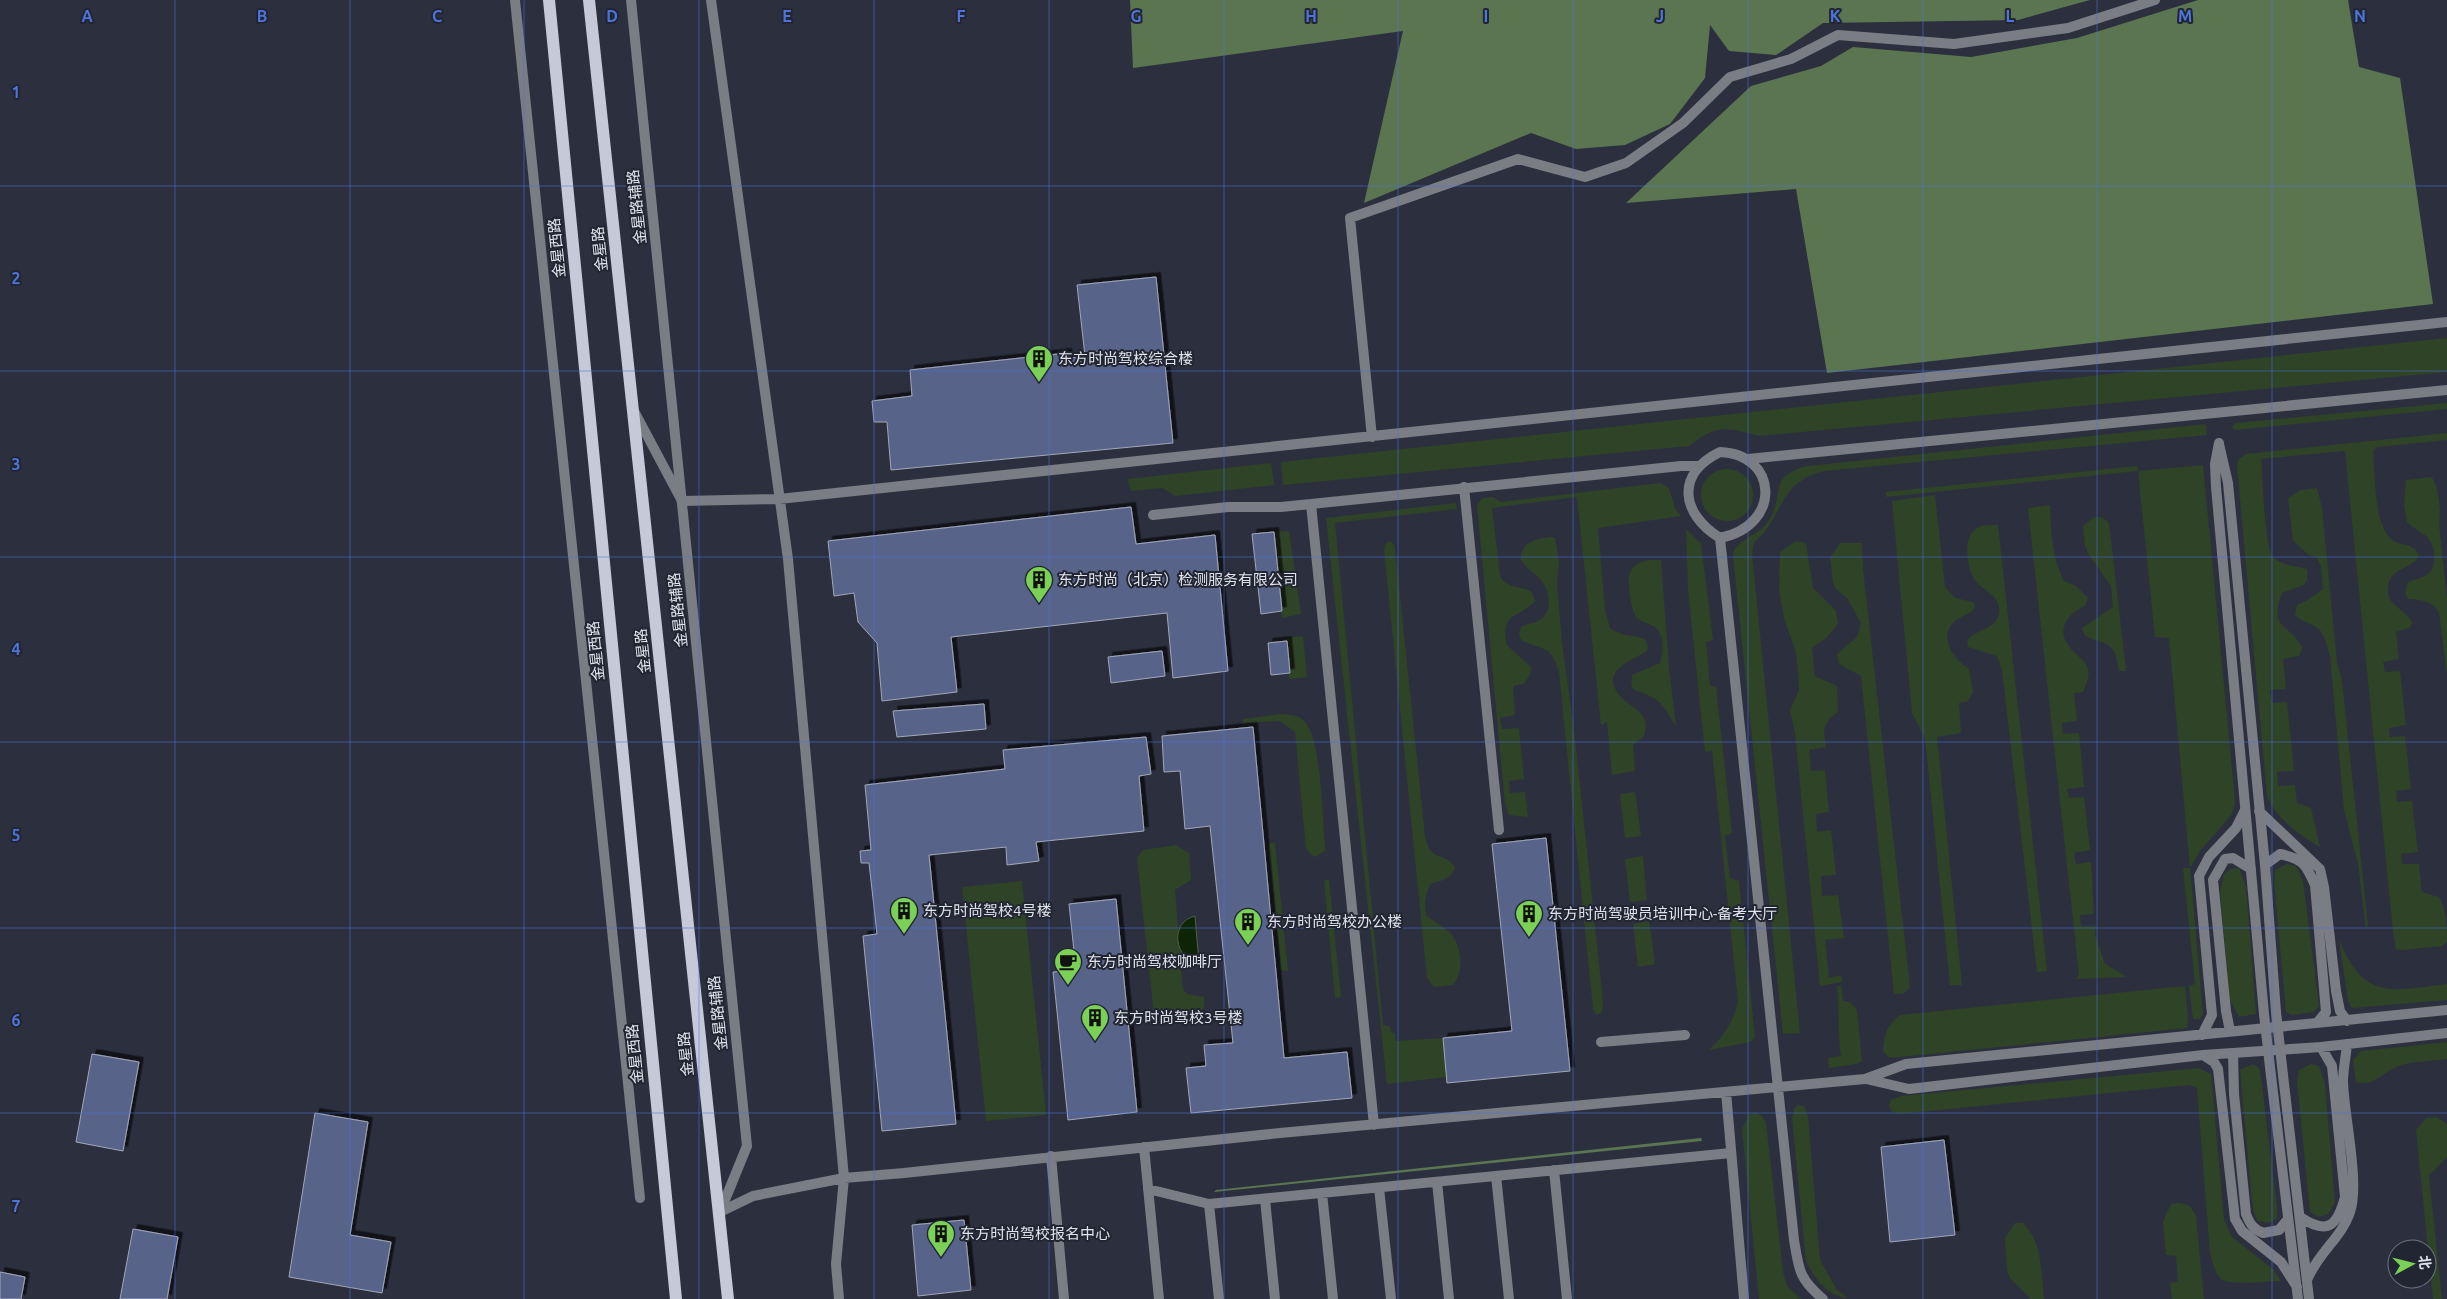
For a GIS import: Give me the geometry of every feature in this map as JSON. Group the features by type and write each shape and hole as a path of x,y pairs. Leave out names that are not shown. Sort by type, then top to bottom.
{"main road":[{"name":"金星西路","path":"549,0 676,1299"},
{"name":"金星路","path":"589,0 728,1299"}],"street":[{"path":"515,0 640,1198"},
{"name":"金星路辅路","path":"631,0 747,1146 720,1212"},
{"path":"711,0 780,499 789,579 844,1178 836,1264 839,1299"},
{"path":"1372,437 1350,218 1518,159 1585,177 1626,163 1683,123 1730,77 1791,59 1838,35 1954,44 2068,28 2155,0"},
{"path":"633,409 682,501 780,499 2447,322"},
{"path":"1153,515 1228,507 1281,507 1464,487 1697,466 1720,452 1732,453 1748,459 2447,390"},
{"path":"2298,1299 2264,1014 2214,464 2219,443 2228,483 2265,866 2276,1012 2309,1299"},
{"path":"1697,466 1689,484 1688,499 1698,521 1720,538 1737,534 1751,526 1760,514 1765,502 1765,489 1761,474 1748,459"},
{"path":"1464,487 1499,830"},
{"path":"1311,504 1374,1125"},
{"path":"1720,538 1776,1085 1798,1265 1806,1285 1823,1299"},
{"path":"2202,1035 2212,1015 2199,876 2209,857 2236,828 2246,809"},
{"path":"2259,811 2320,869 2324,887 2336,991 2340,1011 2346,1020"},
{"path":"2265,866 2280,854 2296,858 2307,866 2315,885 2326,1012 2317,1023"},
{"path":"2230,1031 2226,1011 2213,880 2225,859 2233,858 2251,869"},
{"path":"720,1212 753,1196 844,1178 1051,1156 1726,1092 1776,1085 1865,1079 1906,1064 2447,1010"},
{"path":"1865,1079 1909,1089 2203,1055 2321,1047 2447,1033"},
{"path":"1601,1042 1685,1035"},
{"path":"2307,1280 2316,1261 2347,1220 2353,1200 2343,1080 2347,1044"},
{"path":"2300,1218 2316,1228 2324,1228 2334,1222 2341,1213 2345,1197 2333,1076 2328,1056 2321,1047"},
{"path":"2233,1053 2234,1094 2249,1222 2253,1228 2263,1233 2279,1230 2288,1219"},
{"path":"2203,1055 2214,1062 2218,1069 2235,1219 2242,1231 2281,1262 2297,1288"},
{"path":"1726,1092 1744,1299"},
{"path":"1144,1147 1159,1299"},
{"path":"1148,1189 1209,1204 1730,1153"},
{"path":"1051,1156 1064,1299"},
{"path":"1554,1170 1567,1299"},
{"path":"1496,1176 1509,1299"},
{"path":"1437,1182 1449,1299"},
{"path":"1379,1188 1390,1299"},
{"path":"1322,1194 1333,1299"},
{"path":"1265,1199 1275,1299"},
{"path":"1209,1204 1219,1299"}],"shaded area":[{"path":"1130,0 2090,0 2018,20 1823,23 1776,55 1729,51 1710,25 1705,78 1670,124 1625,145 1576,149 1531,133 1364,203 1403,31 1133,68"},
{"path":"2198,0 2348,0 2359,67 2400,78 2433,304 1827,373 1796,189 1626,203 1751,86 1821,66 1853,47 1971,57 2077,38"},
{"path":"2447,338 2447,372 1759,436 1722,429 1707,434 1689,446 1283,485 1281,462"},
{"path":"2447,403 2447,409 2235,430 2232,427 2236,423"},
{"path":"2206,424 2207,435 1824,471 1808,477 1797,484 1782,502 1764,533 1754,542 1752,554 1800,1033 1783,1034 1733,556 1737,546 1767,523 1776,504 1781,481 1786,475 1795,470 1808,466"},
{"path":"2447,433 2447,440 2377,447 2373,451 2376,496 2380,520 2389,537 2414,548 2419,556 2411,564 2397,572 2390,581 2388,595 2390,600 2406,614 2412,623 2409,628 2396,632 2399,659 2383,662 2385,672 2400,671 2406,725 2389,728 2390,737 2405,736 2411,789 2396,791 2397,802 2412,801 2418,852 2401,854 2402,864 2419,864 2422,892 2439,897 2444,908 2447,924 2447,942 2442,946 2402,950 2396,949 2393,931 2345,451 2261,459 2266,527 2271,552 2274,558 2281,563 2307,569 2307,580 2304,585 2282,593 2278,605 2279,621 2302,648 2299,656 2283,659 2286,689 2270,690 2272,703 2287,702 2294,771 2277,772 2278,786 2295,785 2297,803 2311,808 2320,847 2282,819 2267,796 2237,466 2239,459 2246,454"},
{"path":"1271,463 1274,485 1175,496 1162,488 1131,491 1128,479"},
{"path":"2203,465 2235,801 2232,814 2200,851 2190,868 2169,638 2155,637 2138,471"},
{"path":"2137,466 2138,471 1886,497 1886,492"},
{"path":"1727,469 1741,473 1749,481 1753,495 1749,509 1741,517 1727,521 1713,517 1705,509 1701,495 1705,481 1713,473"},
{"path":"2432,477 2437,488 2440,510 2439,524 2447,598 2447,675 2439,612 2429,603 2408,599 2405,593 2408,582 2427,575 2434,565 2432,544 2426,536 2407,522 2404,505 2406,480"},
{"path":"1660,483 1669,488 1675,508 1681,516 1598,528 1605,610 1610,628 1620,634 1646,640 1648,648 1646,652 1623,665 1614,676 1613,683 1616,690 1623,699 1641,714 1646,727 1644,736 1633,745 1635,771 1612,775 1607,722 1601,725 1577,497 1492,508 1500,576 1510,585 1532,592 1535,601 1508,621 1505,634 1507,645 1531,667 1530,674 1524,684 1513,686 1515,715 1500,718 1502,729 1519,728 1524,779 1509,781 1510,793 1525,792 1528,817 1509,815 1505,804 1477,505 1482,498 1493,497 1501,502"},
{"path":"2317,488 2322,508 2337,663 2342,681 2368,926 2366,929 2358,864 2344,810 2330,656 2322,632 2295,615 2297,605 2308,600 2323,589 2321,566 2316,557 2309,555 2293,541 2288,498 2301,490"},
{"path":"1935,495 1945,587 1955,598 1973,602 1975,607 1970,613 1956,620 1950,626 1948,633 1949,647 1963,665 1969,669 1973,692 1967,702 1959,703 1961,733 1937,737 1962,985 1950,985 1925,738 1912,713 1892,501"},
{"path":"1456,503 1457,509 1335,523 1383,1025 1390,1026 1391,1032 1395,1033 1396,1041 1443,1038 1447,1077 1387,1084 1326,518"},
{"path":"2050,505 2053,544 2060,572 2064,581 2076,586 2088,598 2085,606 2067,620 2063,631 2064,637 2072,650 2086,663 2089,674 2083,692 2074,693 2077,721 2062,723 2063,734 2079,733 2084,787 2067,789 2069,798 2084,797 2090,850 2074,853 2076,864 2091,862 2094,914 2080,915 2081,926 2096,926 2095,935 2105,964 2127,977 2076,979 2079,975 2028,508"},
{"path":"2094,517 2101,517 2108,522 2110,531 2126,671 2119,671 2115,654 2110,646 2085,636 2082,628 2113,607 2111,586 2089,555 2085,546 2083,526"},
{"path":"1998,525 2047,971 2037,972 2002,670 1997,656 1968,647 1967,642 1974,634 1994,624 1999,613 1999,607 1994,597 1978,584 1972,575 1968,560 1968,544 1973,531 1979,527"},
{"path":"1686,529 1701,544 1713,640 1706,642 1710,686 1716,687 1732,833 1725,836 1730,878 1739,881 1755,1037 1750,1042 1709,1050 1728,1028 1738,1001 1712,751 1705,752 1688,589"},
{"path":"1289,531 1301,614 1282,618 1274,532"},
{"path":"1551,537 1555,538 1559,561 1557,585 1562,643 1575,739 1602,992 1603,1008 1601,1013 1596,1015 1593,1009 1559,672 1550,653 1522,641 1519,635 1521,627 1538,621 1544,616 1547,612 1549,601 1544,585 1523,563 1521,554 1530,542"},
{"path":"1389,541 1394,544 1396,557 1425,836 1434,854 1451,862 1455,867 1449,877 1431,884 1425,903 1426,915 1452,935 1458,947 1460,967 1457,979 1453,985 1434,987 1427,978 1384,550 1385,545"},
{"path":"1796,541 1806,543 1813,588 1836,611 1838,624 1827,637 1812,648 1815,676 1837,686 1838,712 1826,723 1824,735 1826,747 1809,750 1811,771 1825,770 1829,812 1816,814 1817,832 1831,830 1836,875 1821,876 1822,896 1838,895 1844,938 1825,940 1829,978 1841,975 1842,982 1820,986 1795,733 1790,710 1799,690 1798,672 1796,653 1784,618 1779,590 1780,552"},
{"path":"1840,543 1862,543 1863,569 1910,987 1903,994 1894,994 1861,676 1839,664 1837,654 1857,637 1861,623 1847,598 1836,589 1833,582 1830,558"},
{"path":"1649,560 1661,560 1669,668 1676,726 1656,699 1634,690 1631,684 1632,675 1660,663 1662,655 1663,646 1660,633 1655,627 1637,618 1630,596 1629,576 1631,569"},
{"path":"1303,636 1307,677 1289,679 1285,638"},
{"path":"1281,714 1301,718 1309,729 1314,742 1318,759 1325,844 1325,851 1315,857 1306,848 1295,732 1280,721 1243,723 1243,719"},
{"path":"1635,792 1641,836 1625,838 1620,794"},
{"path":"1270,843 1275,843 1288,971 1281,970 1268,846"},
{"path":"1176,845 1189,853 1191,880 1175,890 1183,989 1187,994 1204,997 1204,1008 1200,1011 1154,1015 1137,858 1143,850"},
{"path":"1643,856 1647,900 1630,902 1625,859"},
{"path":"2287,864 2296,866 2303,881 2319,1006 2313,1012 2292,1015 2286,1012 2274,881 2275,870"},
{"path":"2183,868 2190,868 2203,1014 2200,1019 2193,1019 2189,986 2195,984"},
{"path":"2239,868 2246,887 2256,1014 2239,1017 2230,1000 2220,892 2224,874 2231,869"},
{"path":"1324,880 1329,880 1341,997 1335,998"},
{"path":"1022,881 1046,1115 986,1121 962,887"},
{"path":"1195,916 1199,963 1184,955 1178,941 1181,925"},
{"path":"1649,921 1655,964 1638,967 1633,924"},
{"path":"2339,939 2348,959 2358,973 2369,982 2381,987 2394,989 2410,989 2447,984 2447,1000 2352,1008 2348,1000"},
{"path":"1837,986 1841,986 1843,1001 1850,1002 1857,1010 1862,1061 1856,1064 1829,1068 1828,1058 1841,1056"},
{"path":"2185,986 2188,1017 2187,1028 1890,1058 1883,1052 1887,1031 1891,1023 1900,1015"},
{"path":"2447,1042 2447,1059 2404,1064 2374,1080 2362,1083 2356,1082 2353,1060 2361,1051"},
{"path":"2253,1064 2259,1068 2261,1077 2277,1207 2277,1218 2269,1223 2258,1221 2254,1213 2252,1200 2240,1070"},
{"path":"2311,1064 2319,1066 2325,1084 2335,1203 2328,1214 2319,1217 2310,1212 2297,1081 2299,1070"},
{"path":"2199,1068 2211,1074 2224,1220 2232,1237 2274,1270 2281,1281 2250,1283 2226,1281 2221,1279 2215,1271 2210,1253 2197,1088 2189,1085 1899,1114 1892,1112 1889,1106 1891,1100 1901,1096"},
{"path":"1798,1105 1804,1106 1808,1116 1820,1260 1837,1290 1848,1298 1834,1294 1822,1285 1806,1261 1792,1118 1794,1109"},
{"path":"1756,1113 1762,1116 1766,1123 1783,1272 1787,1286 1801,1299 1759,1299 1742,1129 1749,1114"},
{"path":"2437,1117 2447,1124 2447,1157 2429,1176 2436,1239 2427,1239 2416,1130 2426,1118"},
{"path":"1701,1138 1702,1141 1214,1192 1216,1190"},
{"path":"2179,1203 2190,1206 2196,1216 2204,1299 2172,1299 2170,1284 2178,1281 2176,1256 2166,1255 2163,1221 2171,1204"},
{"path":"2015,1223 2023,1223 2030,1231 2038,1249 2044,1299 2031,1299 2010,1278 2007,1270 2005,1238"},
{"path":"2437,1252 2442,1299 2433,1299 2432,1289 2437,1289"}],"building":[{"name":"东方时尚驾校综合楼","path":"1156,277 1173,443 891,470 887,422 874,422 872,401 912,396 910,370 1067,353 1068,358 1085,356 1077,285"},
{"name":"东方时尚（北京）检测服务有限公司","path":"1131,507 1136,544 1215,535 1228,671 1173,678 1167,613 951,637 957,692 882,701 877,643 858,622 854,593 834,596 828,541"},
{"path":"1274,532 1282,611 1261,614 1252,534"},
{"path":"1287,641 1290,673 1271,675 1268,643"},
{"path":"1162,651 1165,676 1111,683 1108,657"},
{"path":"984,704 986,729 897,737 893,711"},
{"name":"东方时尚驾校办公楼","path":"1253,727 1284,1058 1347,1052 1352,1098 1191,1113 1186,1068 1206,1066 1204,1045 1233,1043 1210,826 1185,829 1180,771 1164,772 1162,736"},
{"name":"东方时尚驾校4号楼","path":"1146,737 1151,774 1139,776 1144,831 1036,842 1039,861 1007,865 1006,847 929,855 956,1124 882,1131 863,936 877,934 869,863 861,863 860,851 871,850 865,785 1005,769 1003,750"},
{"name":"东方时尚驾驶员培训中心-备考大厅","path":"1546,838 1570,1071 1447,1083 1443,1038 1512,1031 1492,844"},
{"name":"东方时尚驾校3号楼","path":"1116,899 1137,1112 1068,1120 1053,972 1076,970 1069,904"},
{"path":"92,1054 139,1062 123,1151 76,1142"},
{"path":"315,1113 368,1122 350,1235 391,1242 382,1293 289,1277"},
{"path":"1944,1140 1955,1235 1890,1242 1881,1147"},
{"name":"东方时尚驾校报名中心","path":"964,1220 971,1290 918,1296 912,1225"},
{"path":"133,1229 178,1237 167,1299 120,1299"},
{"path":"0,1272 25,1277 21,1299 0,1299"}],"place":[{"name":"东方时尚驾校综合楼","path":"1039,383"},
{"name":"东方时尚（北京）检测服务有限公司","path":"1039,604"},
{"name":"东方时尚驾校4号楼","path":"904,935"},
{"name":"东方时尚驾驶员培训中心-备考大厅","path":"1529,938"},
{"name":"东方时尚驾校办公楼","path":"1248,946"},
{"name":"东方时尚驾校咖啡厅","path":"1068,986"},
{"name":"东方时尚驾校3号楼","path":"1095,1042"},
{"name":"东方时尚驾校报名中心","path":"941,1258"}]}
